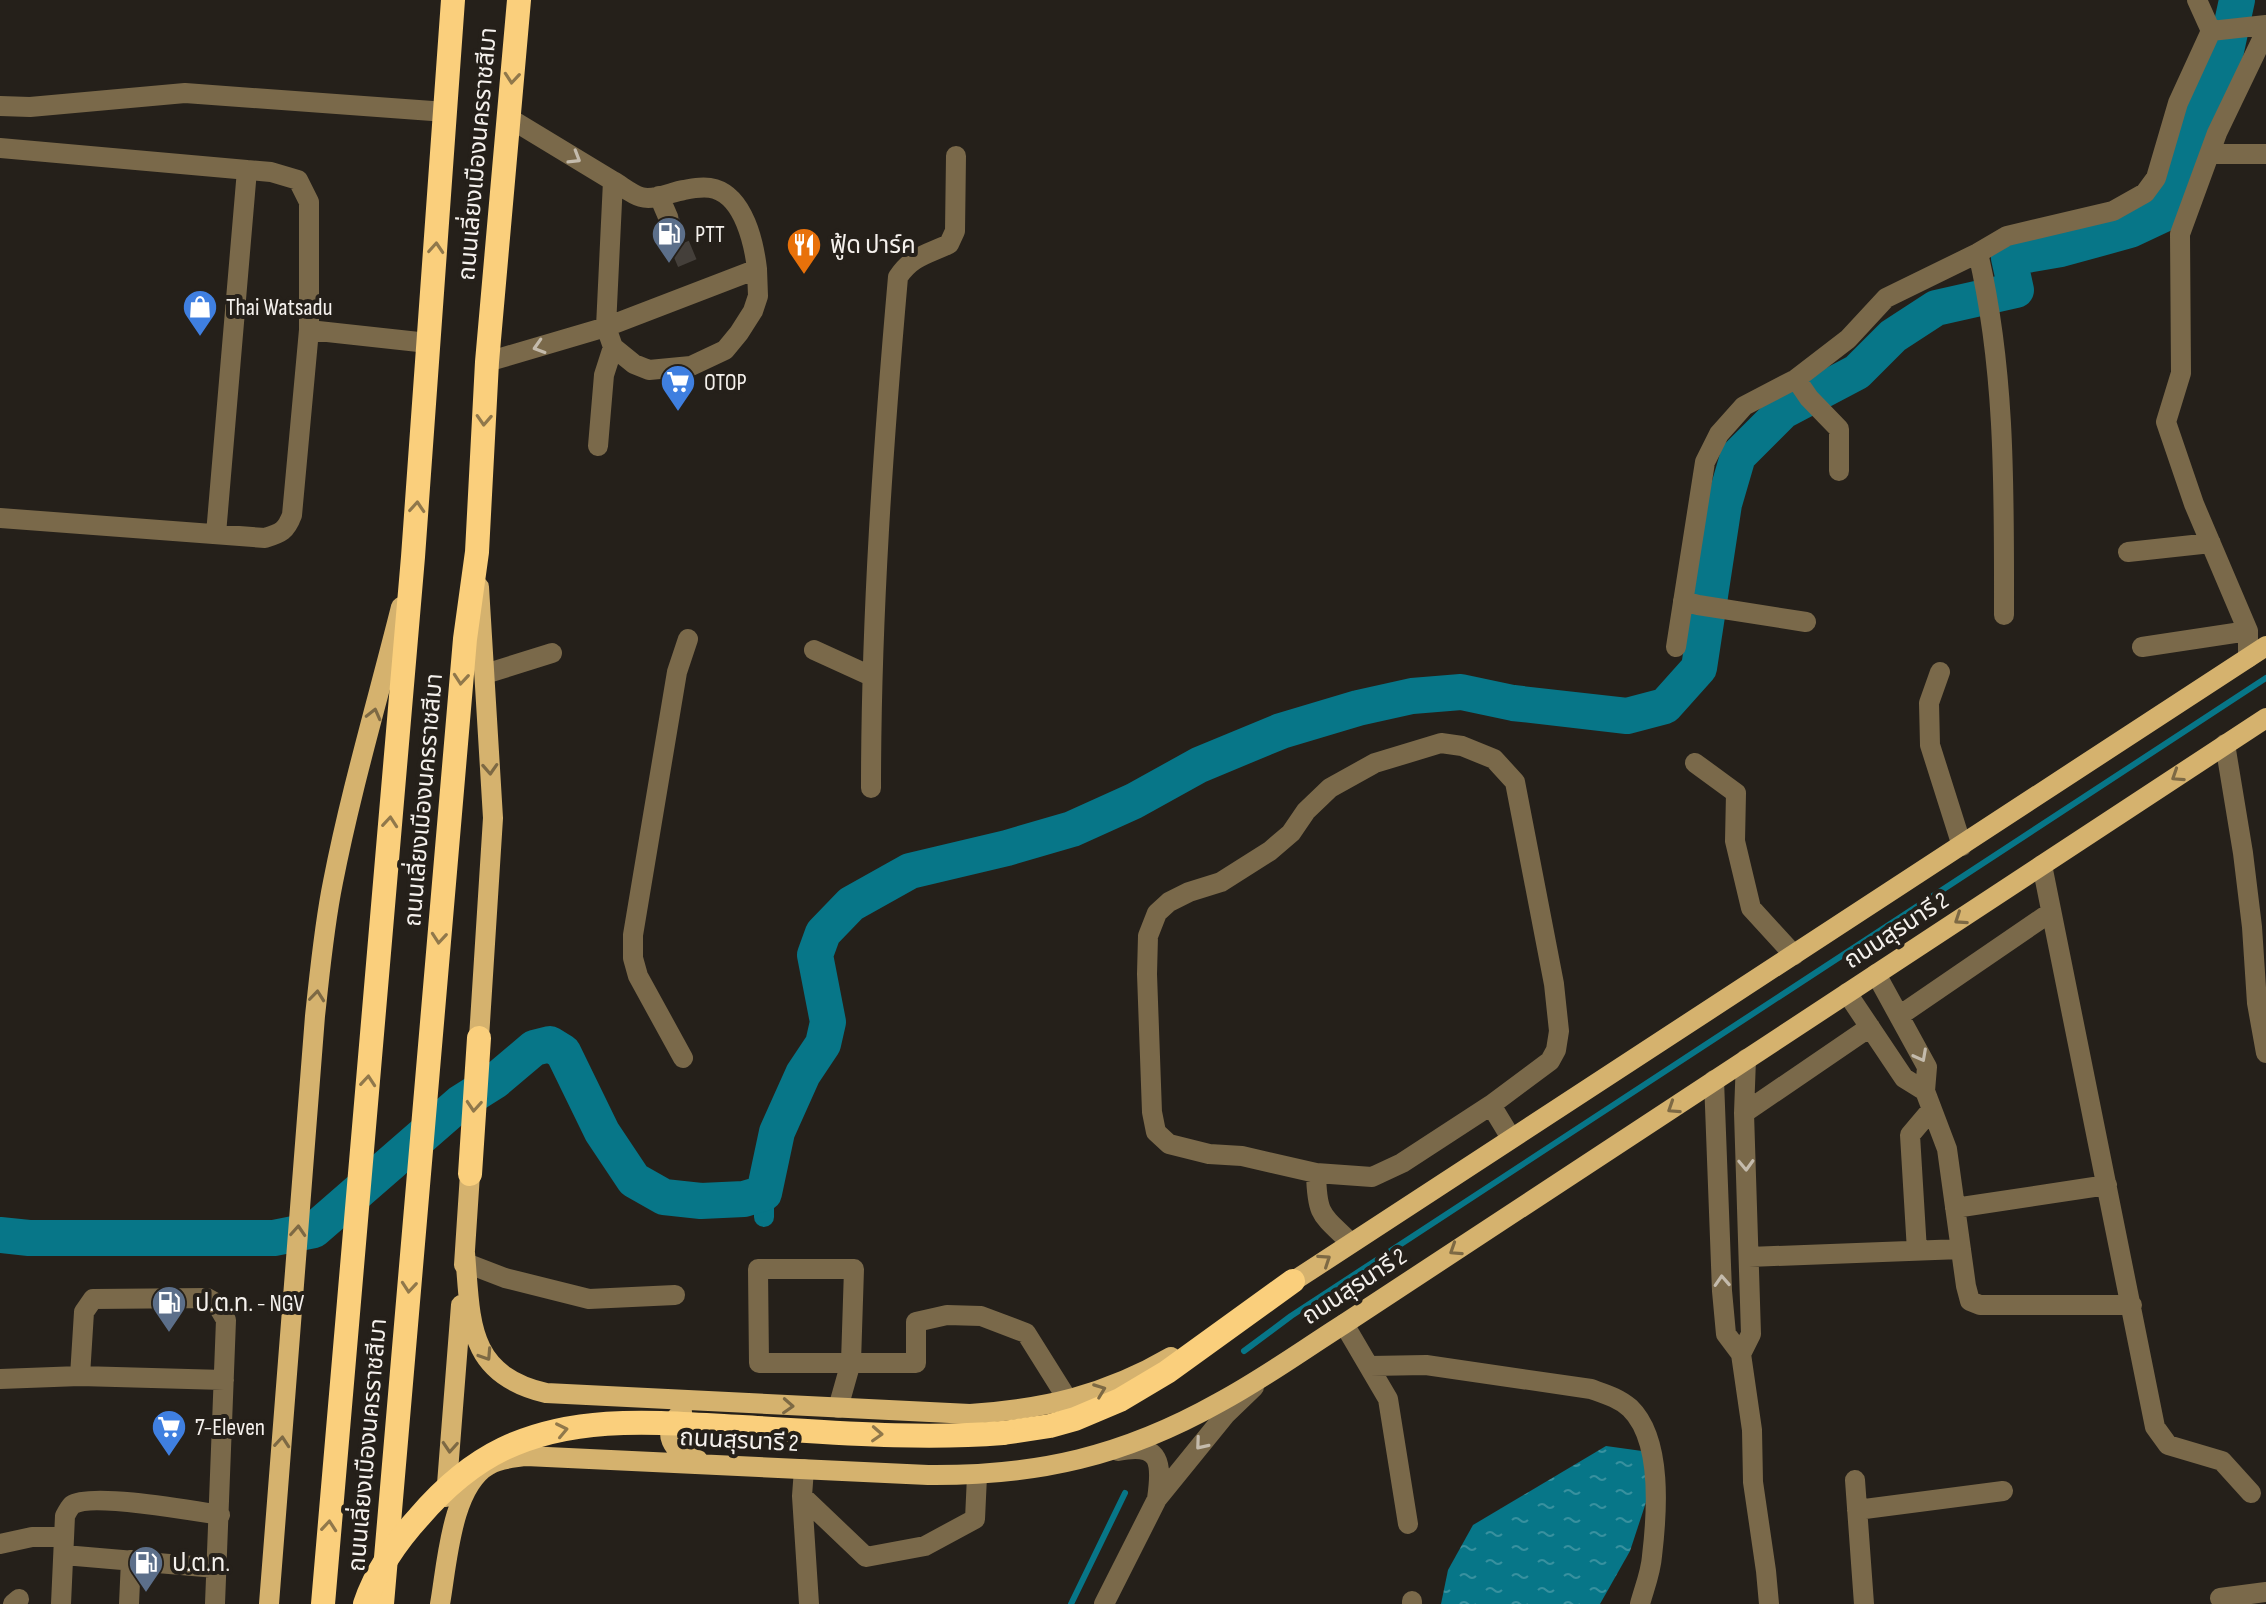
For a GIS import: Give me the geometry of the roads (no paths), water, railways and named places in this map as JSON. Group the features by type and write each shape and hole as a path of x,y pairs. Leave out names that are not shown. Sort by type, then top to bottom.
{"highway":[{"name":"ถนนเลี่ยงเมืองนครราชสีมา","path":"323,1604 413,557 453,0"},
{"name":"ถนนเลี่ยงเมืองนครราชสีมา","path":"382,1604 465,639 477,552 487,362 519,0"},
{"path":"470,1174 479,1038"},
{"path":"365,1604 379,1572 412,1524 469,1469 504,1448 550,1433 592,1425 641,1422 965,1436 1050,1426 1120,1400 1167,1372 1293,1281"}],"main road":[{"path":"477,552 493,818 479,1038"},
{"path":"269,1604 323,944 333,882 413,557"},
{"name":"ถนนสุรนารี 2","path":"466,1258 472,1324 479,1345 504,1377 524,1388 546,1393 970,1414 1014,1411 1091,1394 1158,1364 1293,1281 2266,646"},
{"name":"ถนนสุรนารี 2","path":"439,1604 456,1514 470,1483 491,1463 526,1456 977,1476 1051,1467 1089,1458 1182,1422 1221,1402 1344,1324 2266,718"},
{"path":"439,1604 470,1174"},
{"path":"730,1466 683,1455 670,1435 675,1419 688,1408 733,1403"}],"street":[{"path":"2197,0 2213,30"},
{"path":"2213,30 2262,28 2217,133 2180,234 2181,373 2166,422 2194,504 2248,631 2248,658"},
{"path":"1676,647 1690,603 1705,462 1719,434 1744,406 1796,379 1848,339 1886,298 2007,236 2113,211 2145,193 2156,178 2178,103 2213,30"},
{"path":"0,106 30,107 185,93 446,112"},
{"path":"509,118 643,198 702,187 725,193 743,216 752,238 759,285 753,311 725,350 691,366 649,370 634,364 613,347 606,327 613,181"},
{"path":"0,148 271,172 298,180 309,202 309,330 292,515 287,529 265,538 0,518"},
{"path":"2210,154 2266,154"},
{"path":"871,788 871,676 898,277 906,265 921,255 949,244 955,231 956,156"},
{"path":"216,534 247,170"},
{"path":"659,196 668,217"},
{"path":"1978,253 1991,319 2004,461 2004,615"},
{"path":"487,362 606,327 695,282 757,269"},
{"path":"309,330 428,343"},
{"path":"598,446 604,375 613,347"},
{"path":"1796,379 1809,398 1839,429 1839,471"},
{"path":"2128,552 2211,543"},
{"path":"1690,603 1806,622"},
{"path":"2142,647 2248,631"},
{"path":"683,1058 638,976 633,958 633,935 677,672 688,639"},
{"path":"814,650 871,676"},
{"path":"485,674 552,653"},
{"path":"1940,672 1929,703 1930,745 1962,846"},
{"path":"1441,743 1462,746 1494,759 1515,782 1554,984 1559,1031 1556,1050 1550,1061 1491,1105 1384,1173 1372,1177 1316,1173 1169,1144 1156,1132 1152,1112 1147,974 1148,936 1157,913 1169,902 1221,882 1270,851 1291,833 1306,811 1330,788 1375,763 1441,743"},
{"path":"2225,744 2243,853 2257,1003 2266,1053"},
{"path":"1695,763 1736,793 1735,841 1751,908 1794,955"},
{"path":"2042,865 2155,1427 2168,1445 2222,1461 2251,1493"},
{"path":"1899,1016 2051,912"},
{"path":"1876,974 1927,1067 1929,1100 1947,1149 1970,1301 1980,1305 2132,1305"},
{"path":"1847,993 1904,1078 1929,1100"},
{"path":"1744,1113 1870,1027"},
{"path":"1741,1354 1751,1334 1744,1113 1746,1059"},
{"path":"1714,1080 1726,1334 1741,1354 1752,1430 1753,1482 1769,1604"},
{"path":"1917,1251 1910,1135 1929,1100"},
{"path":"1491,1105 1511,1138"},
{"path":"1316,1173 1317,1202 1323,1215 1351,1243"},
{"path":"1955,1208 2107,1185"},
{"path":"1749,1257 1961,1249"},
{"path":"466,1258 505,1278 589,1299 675,1295"},
{"path":"838,1408 851,1362 854,1269 758,1269 759,1363 851,1362 916,1363 916,1322 947,1315 981,1316 1026,1333 1068,1400"},
{"path":"80,1376 84,1312 93,1299 207,1298 216,1303 226,1320 215,1604"},
{"path":"1344,1324 1388,1399 1408,1524"},
{"path":"1370,1366 1426,1365 1591,1389 1629,1407 1648,1435 1656,1476 1652,1559 1640,1604"},
{"path":"1104,1604 1157,1499 1226,1414 1275,1368"},
{"path":"0,1379 80,1376 224,1380"},
{"path":"1089,1458 1135,1447 1149,1451 1160,1469 1157,1499"},
{"path":"804,1469 802,1496 809,1604"},
{"path":"802,1496 866,1557 925,1546 975,1519 977,1476"},
{"path":"1855,1480 1864,1604"},
{"path":"1857,1510 2003,1491"},
{"path":"61,1604 65,1516 71,1506 83,1501 145,1503 220,1515"},
{"path":"0,1544 32,1537 131,1560 216,1568"},
{"path":"129,1604 131,1560"},
{"path":"2220,1598 2266,1592"}],"water":[{"path":"1606,1446 1642,1451 1651,1487 1630,1551 1600,1604 1441,1604 1448,1570 1473,1525"}],"waterway":[{"path":"0,1235 29,1238 274,1238 314,1230 460,1103 495,1081 534,1048 550,1044 563,1052 602,1132 634,1180 664,1197 701,1201 744,1199 764,1193 777,1132 803,1074 823,1044 828,1022 815,955 823,933 851,904 910,871 1072,829 1134,801 1199,765 1281,731 1412,696 1461,692 1513,703 1627,716 1665,706 1699,668 1724,504 1738,456 1783,411 1857,372 1893,336 1936,308 2016,290 2009,258 2061,249 2130,230 2164,214 2177,193 2194,132 2226,51 2237,0"},
{"path":"1244,1351 1291,1316 2266,678"},
{"path":"764,1193 764,1217"},
{"path":"1071,1604 1125,1493"}],"tunnel":[{"path":"668,217 691,272"}],"place":[{"name":"PTT","path":"669,265"},
{"name":"ฟู้ด ปาร์ค","path":"804,276"},
{"name":"Thai Watsadu","path":"200,338"},
{"name":"OTOP","path":"678,413"},
{"name":"ป.ต.ท. - NGV","path":"169,1334"},
{"name":"7-Eleven","path":"169,1458"},
{"name":"ป.ต.ท.","path":"146,1594"}]}
